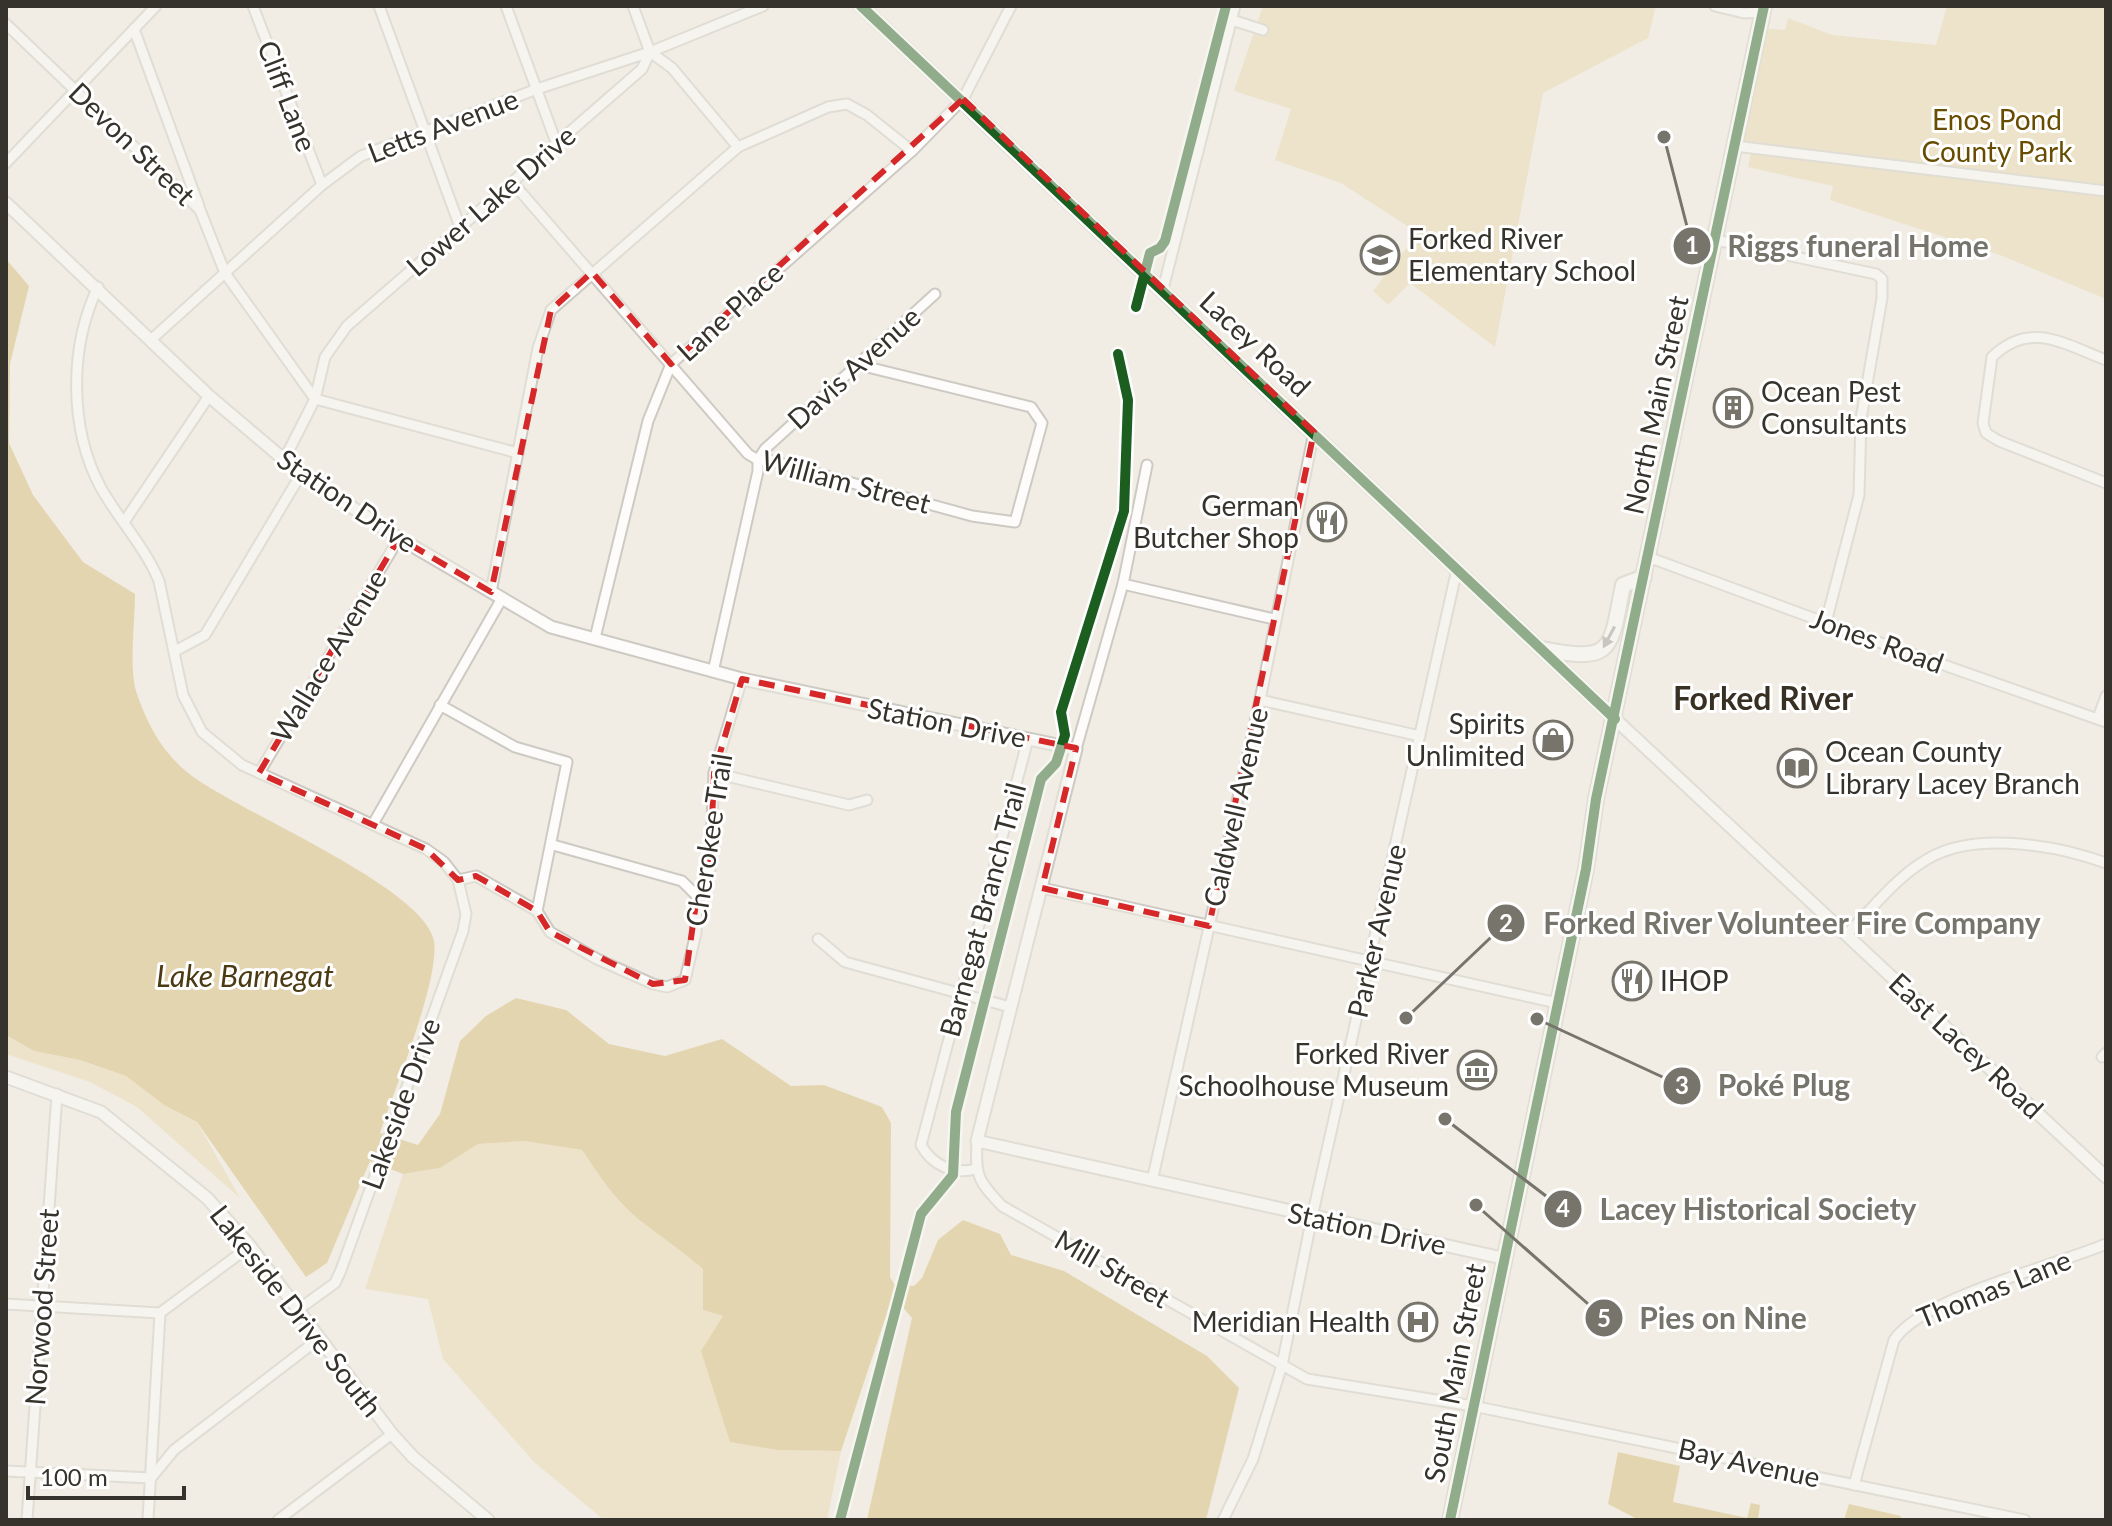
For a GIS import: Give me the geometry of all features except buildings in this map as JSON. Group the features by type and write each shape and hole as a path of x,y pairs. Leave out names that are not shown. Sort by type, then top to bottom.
{"highway":[{"name":"North Main Street","path":"1615,719 1735,146 1757,8"},
{"path":"1542,649 1584,657 1597,655 1609,643 1615,628 1623,585 1644,577"},
{"name":"South Main Street","path":"1450,1520 1615,719"}],"main road":[{"name":"Lacey Road","path":"861,6 963,99 1615,719"}],"street":[{"path":"6,163 156,6"},
{"name":"Cliff Lane","path":"253,6 322,185"},
{"path":"379,6 460,227"},
{"path":"506,6 557,145"},
{"path":"633,6 650,52 672,68 738,147"},
{"path":"650,52 763,6"},
{"name":"Lane Place","path":"595,638 648,421 671,364 912,151 963,99 1011,6"},
{"path":"1163,289 1235,6"},
{"path":"1715,6 1744,13 1757,8"},
{"path":"1232,20 1263,30"},
{"name":"Devon Street","path":"6,24 200,210 225,273 315,399"},
{"path":"134,29 200,210"},
{"name":"Letts Avenue","path":"153,338 322,185 361,156 537,89 650,52"},
{"name":"Lower Lake Drive","path":"284,460 315,399 325,357 347,326 642,69 650,52"},
{"path":"373,824 440,705 496,596 538,348 551,310 738,147 828,107 847,104 867,115 912,151"},
{"path":"1735,146 2106,191"},
{"name":"William Street","path":"513,183 748,454 758,460 772,461 972,516 1015,522 1042,423 1031,407 859,365"},
{"name":"Station Drive","path":"6,203 153,338 209,396 301,474 399,538 551,627 742,679 1076,749"},
{"path":"1716,240 1876,274 1882,279 1882,298 1861,419 1859,495 1826,622"},
{"path":"98,287 89,305 79,360 79,426 89,463 151,561 177,650 183,695 202,732 232,758 259,773 426,849 444,862 458,880"},
{"name":"Davis Avenue","path":"758,460 765,449 935,294"},
{"path":"2106,360 2053,340 2017,338 1992,357 1983,423 1986,433 1999,441 2106,483"},
{"path":"124,522 209,396"},
{"path":"315,399 518,453"},
{"name":"Caldwell Avenue","path":"1152,1181 1260,700 1314,432"},
{"path":"713,672 758,460"},
{"path":"1028,739 921,1145 940,1165 962,1173 976,1169 977,1141 1076,749 1123,584 1147,465"},
{"path":"177,650 205,635 301,474"},
{"name":"Wallace Avenue","path":"259,773 399,538"},
{"name":"Jones Road","path":"1648,557 2102,720"},
{"name":"Parker Avenue","path":"1223,1520 1253,1459 1282,1365 1312,1217 1457,569"},
{"path":"1123,584 1274,619"},
{"name":"Cherokee Trail","path":"458,880 476,876 537,911 550,932 597,959 667,987 685,980 696,933 697,896 710,870 714,773 742,679"},
{"path":"2102,720 2106,696"},
{"path":"1260,700 1420,736"},
{"path":"440,705 515,747 567,762 553,845 537,911"},
{"name":"East Lacey Road","path":"1615,719 2106,1177"},
{"path":"714,773 849,805 867,800"},
{"path":"1847,934 1905,877 1945,852 2016,844 2072,851 2106,863"},
{"path":"553,845 682,881 697,896"},
{"name":"Lakeside Drive","path":"299,1309 335,1283 463,931 466,914 458,880"},
{"path":"1042,888 1557,1003"},
{"path":"818,939 845,962 1010,1007"},
{"name":"Lakeside Drive South","path":"6,1077 101,1112 165,1160 207,1198 250,1246 392,1434 481,1518"},
{"name":"Norwood Street","path":"27,1520 57,1094"},
{"name":"Station Drive","path":"977,1141 1502,1258"},
{"name":"Mill Street","path":"976,1169 981,1183 1002,1206 1307,1379 1473,1406"},
{"name":"Thomas Lane","path":"1854,1485 1894,1340 1903,1326 1940,1305 2106,1244"},
{"path":"6,1304 160,1313 250,1246"},
{"path":"148,1520 160,1313"},
{"path":"151,1478 174,1450 320,1338"},
{"name":"Bay Avenue","path":"1473,1406 2025,1520"},
{"path":"278,1520 392,1434"},
{"path":"6,1471 151,1478"}],"highlighted area":[{"path":"963,99 1314,432 1209,926 1042,888 1076,748 742,679 714,773 710,870 697,896 685,980 653,984 550,932 537,911 476,876 458,880 426,849 259,773 399,538 491,592 551,310 592,272 671,364"}],"green space":[{"path":"1263,6 1656,6 1648,38 1543,93 1495,347 1410,283 1388,305 1373,291 1418,233 1341,183 1275,160 1291,109 1234,91"},
{"name":"Enos Pond County Park","path":"1947,6 2106,6 2106,299 2000,255 1830,200 1833,186 1748,167 1751,152 1735,146 1759,28 1785,30 1788,18 1832,35 1936,45"},
{"path":"6,1035 34,1051 80,1060 126,1076 164,1105 197,1122 240,1198 137,1107 90,1082 6,1054"},
{"path":"524,1141 582,1150 630,1212 703,1269 703,1310 723,1316 778,1450 841,1451 827,1520 604,1520 534,1462 443,1359 428,1299 365,1289 403,1174 440,1168 477,1144"}],"water":[{"name":"Lake Barnegat","path":"6,259 29,286 10,364 9,443 33,495 83,562 135,594 134,681 140,703 156,736 178,764 210,788 363,873 397,897 422,919 434,941 434,958 423,1007 380,1133 418,1145 440,1114 460,1041 486,1016 516,998 566,1010 609,1044 665,1056 722,1039 791,1086 824,1085 882,1107 891,1123 890,1277 894,1284 914,1286 922,1278 938,1240 963,1220 1000,1234 1011,1255 1064,1271 1207,1356 1239,1388 1206,1520 867,1520 912,1318 899,1303 892,1304 888,1310 841,1451 778,1450 730,1442 701,1351 723,1316 703,1310 703,1269 630,1212 582,1150 524,1141 478,1144 440,1168 403,1174 370,1161 327,1263 306,1277 197,1122 164,1105 126,1076 80,1060 34,1051 6,1035"},
{"path":"1618,1452 1680,1466 1673,1502 1747,1518 1751,1503 1760,1505 1758,1520 1639,1520 1608,1504"},
{"path":"1849,1504 1901,1516 1900,1520 1844,1520"}],"cycle path":[{"path":"861,6 1615,719"},
{"path":"1136,307 1150,253 1165,241 1226,6"},
{"path":"1450,1520 1586,869 1596,799 1764,6"},
{"name":"Barnegat Branch Trail","path":"840,1520 921,1214 953,1175 956,1112 1041,779 1056,763 1065,735 1061,712 1124,511 1128,400 1118,354"}],"place":[{"name":"Riggs funeral Home","path":"1664,137"},
{"name":"Forked River Elementary School","path":"1380,255"},
{"name":"Ocean Pest Consultants","path":"1733,408"},
{"name":"German Butcher Shop","path":"1327,522"},
{"name":"Spirits Unlimited","path":"1553,740"},
{"name":"Ocean County Library Lacey Branch","path":"1797,768"},
{"name":"IHOP","path":"1632,981"},
{"name":"Forked River Volunteer Fire Company","path":"1406,1018"},
{"name":"Poké Plug","path":"1537,1019"},
{"name":"Forked River Schoolhouse Museum","path":"1477,1070"},
{"name":"Lacey Historical Society","path":"1445,1119"},
{"name":"Pies on Nine","path":"1476,1205"},
{"name":"Meridian Health","path":"1418,1322"}],"district":[{"name":"Forked River","path":"1763,699"}]}
